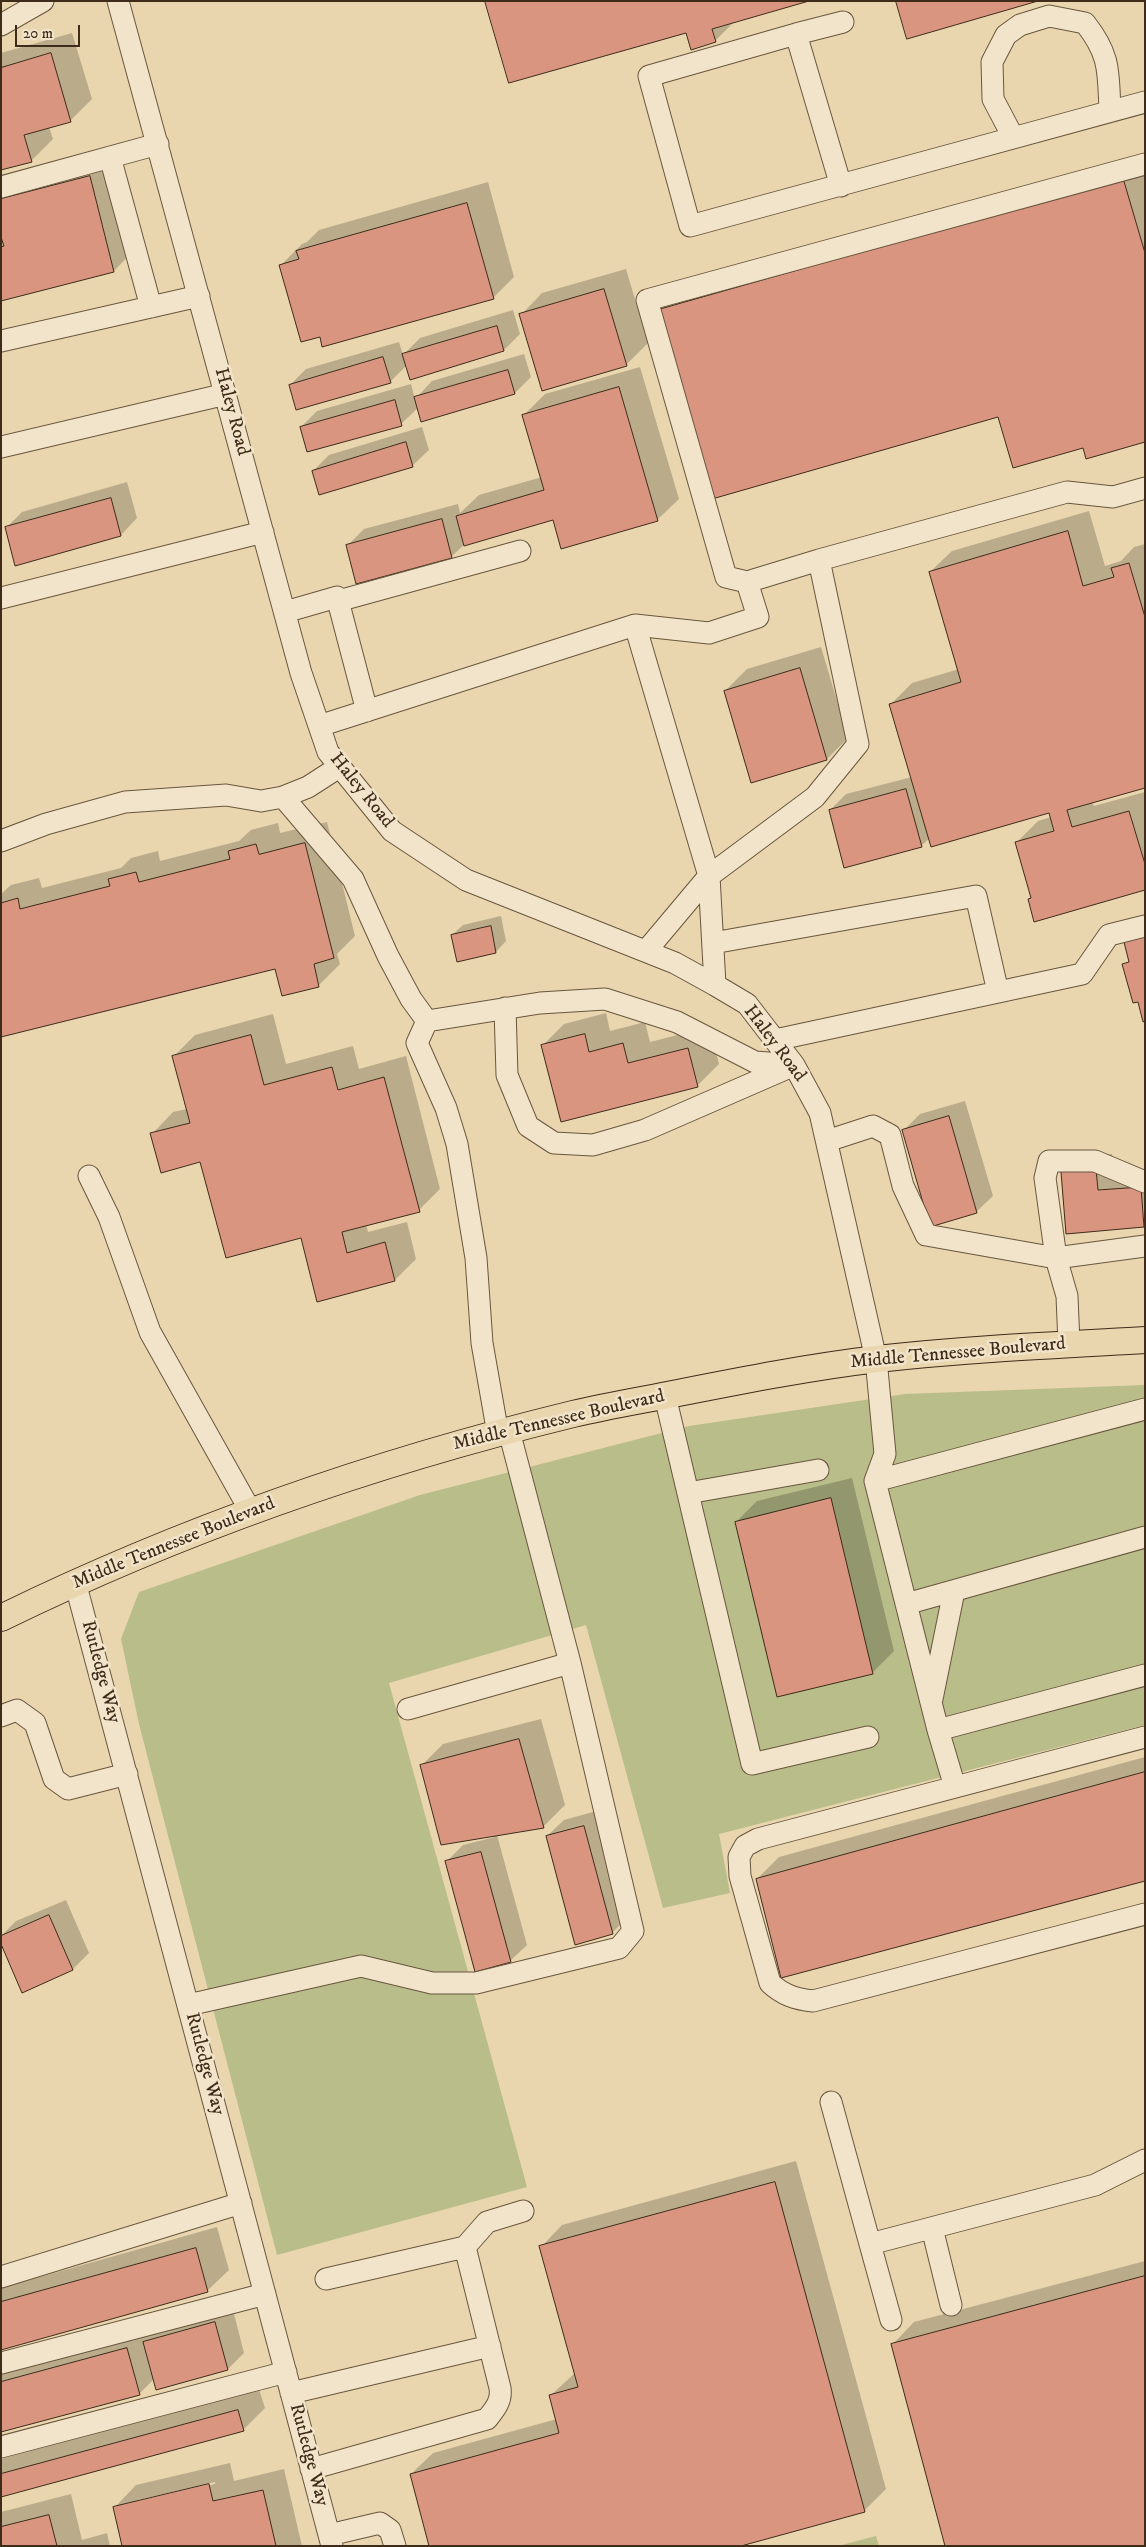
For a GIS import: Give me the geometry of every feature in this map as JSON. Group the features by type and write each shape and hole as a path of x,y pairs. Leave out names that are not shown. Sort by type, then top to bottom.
{"main road":[{"name":"Middle Tennessee Boulevard","path":"1,1618 75,1582 251,1512 431,1452 574,1414 748,1379 876,1359 1145,1340"}],"street":[{"path":"1,25 43,1"},
{"name":"Haley Road","path":"118,1 301,673 328,752 392,831 466,880 675,963 716,985 747,1004 794,1065 820,1113 876,1359 885,1454 875,1481"},
{"path":"1013,137 993,98 992,62 1006,35 1020,24 1049,16 1085,23 1101,44 1108,70 1110,111"},
{"path":"843,22 649,76 690,226 1145,102"},
{"path":"796,34 841,186"},
{"path":"1,187 158,144"},
{"path":"110,157 151,307"},
{"path":"1145,164 647,300 726,577 747,582 818,560 1067,492 1113,497 1145,488"},
{"path":"1,341 199,296"},
{"path":"1,447 226,394"},
{"path":"1,598 263,532"},
{"path":"338,601 520,551"},
{"path":"646,951 709,876 815,797 858,744 818,560"},
{"path":"319,726 636,625 709,633 758,617 747,582"},
{"path":"285,612 338,598 367,711"},
{"path":"636,625 709,876 716,985"},
{"path":"1,842 46,824 125,802 226,795 260,801 283,798 308,787 339,766"},
{"path":"283,798 353,879 388,956 411,999 427,1021"},
{"path":"713,943 976,896 998,992"},
{"path":"775,1040 1082,974 1109,935 1145,926"},
{"path":"427,1021 540,1003 604,999 677,1022 755,1062 794,1065"},
{"path":"505,1008 507,1075 528,1126 554,1143 593,1144 644,1130 794,1065"},
{"path":"188,2005 361,1966 432,1984 476,1983 619,1948 633,1931 570,1663 504,1433 482,1343 476,1258 457,1144 446,1108 418,1043 427,1021"},
{"path":"826,1141 873,1126 890,1135 902,1186 926,1236 1056,1258 1145,1246"},
{"path":"1069,1344 1067,1296 1056,1258 1045,1178 1049,1161 1095,1160 1145,1182"},
{"path":"89,1176 109,1217 150,1332 251,1512"},
{"path":"665,1396 752,1764 868,1736"},
{"path":"955,1787 931,1704 875,1481 1145,1409"},
{"path":"688,1493 818,1470"},
{"path":"906,1604 1145,1537"},
{"name":"Rutledge Way","path":"75,1582 331,2540"},
{"path":"931,1704 954,1591"},
{"path":"408,1709 570,1663"},
{"path":"938,1730 1145,1675"},
{"path":"1,1716 16,1710 34,1723 54,1779 68,1789 127,1774"},
{"path":"1145,1737 758,1839 745,1846 739,1857 740,1876 770,1983 780,1992 796,2000 813,2001 1145,1914"},
{"path":"831,2102 890,2320"},
{"path":"870,2244 1095,2185 1145,2160"},
{"path":"1,2277 241,2203"},
{"path":"326,2279 465,2247 488,2222 523,2211"},
{"path":"932,2228 951,2304"},
{"path":"312,2469 487,2419 495,2410 501,2397 465,2247"},
{"path":"1,2363 265,2294"},
{"path":"291,2393 490,2346"},
{"path":"1,2447 286,2372"},
{"path":"331,2540 380,2523 390,2530 395,2546"}],"green space":[{"path":"1145,1385 1145,1725 719,1834 730,1893 663,1908 586,1625 389,1683 527,2187 277,2255 139,1724 121,1639 139,1592 420,1495 689,1426 905,1394"},
{"path":"876,2536 879,2546 838,2546"}],"building":[{"path":"485,1 809,1 712,29 716,42 691,50 686,33 509,83"},
{"path":"896,1 1038,1 907,39"},
{"path":"51,53 71,122 24,135 32,162 1,170 1,68"},
{"path":"90,176 114,272 1,301 1,247 4,246 1,237 1,199"},
{"path":"1123,178 1145,253 1145,442 1086,459 1083,448 1013,468 998,417 705,501 651,312"},
{"path":"467,203 494,299 322,347 320,337 301,342 279,265 299,259 296,251"},
{"path":"604,289 627,366 542,391 519,314"},
{"path":"497,326 504,351 410,380 402,354"},
{"path":"383,357 391,383 296,410 289,385"},
{"path":"508,370 515,394 421,422 414,397"},
{"path":"619,387 658,521 561,549 553,520 464,546 456,516 544,490 522,415"},
{"path":"395,400 402,426 307,452 300,427"},
{"path":"406,442 413,467 319,495 312,471"},
{"path":"111,498 121,536 15,566 5,527"},
{"path":"442,519 452,558 356,584 346,545"},
{"path":"1068,531 1083,586 1114,577 1111,568 1129,563 1145,617 1145,788 1067,810 1072,827 1129,811 1145,864 1145,890 1034,922 1028,899 1031,898 1015,842 1054,831 1049,813 931,847 889,704 961,682 929,572"},
{"path":"800,668 827,760 751,783 724,691"},
{"path":"906,789 922,847 844,868 829,810"},
{"path":"305,843 334,958 314,964 319,987 282,996 275,969 1,1037 1,903 18,898 20,909 110,886 108,879 136,872 139,882 230,859 228,851 256,844 259,854"},
{"path":"491,926 496,953 457,962 451,935"},
{"path":"1145,937 1145,1021 1143,1022 1138,1002 1133,1003 1122,964 1129,962 1124,942"},
{"path":"585,1034 589,1052 623,1043 628,1063 688,1048 698,1087 561,1122 541,1045"},
{"path":"251,1035 264,1085 332,1067 338,1090 384,1077 420,1212 342,1232 347,1253 385,1242 395,1281 317,1302 301,1238 226,1258 200,1162 161,1173 150,1133 190,1123 172,1056"},
{"path":"949,1116 977,1213 930,1227 902,1130"},
{"path":"1096,1169 1098,1190 1141,1187 1144,1227 1066,1234 1061,1172"},
{"path":"831,1498 873,1674 777,1697 735,1522"},
{"path":"519,1739 544,1828 441,1845 420,1765"},
{"path":"1145,1772 1145,1881 781,1978 756,1879"},
{"path":"584,1826 613,1934 575,1945 546,1836"},
{"path":"481,1852 511,1962 475,1972 445,1861"},
{"path":"49,1915 73,1970 22,1993 1,1944 1,1936"},
{"path":"775,2182 865,2512 741,2546 429,2546 410,2474 559,2433 549,2395 578,2387 539,2246"},
{"path":"196,2248 208,2292 1,2350 1,2302"},
{"path":"1145,2276 1145,2546 945,2546 891,2344"},
{"path":"215,2322 228,2370 156,2390 143,2342"},
{"path":"127,2348 140,2395 1,2432 1,2382"},
{"path":"238,2410 244,2431 1,2497 1,2474"},
{"path":"209,2484 213,2501 263,2490 276,2546 122,2546 113,2507"},
{"path":"49,2515 57,2546 1,2546 1,2527"}]}
